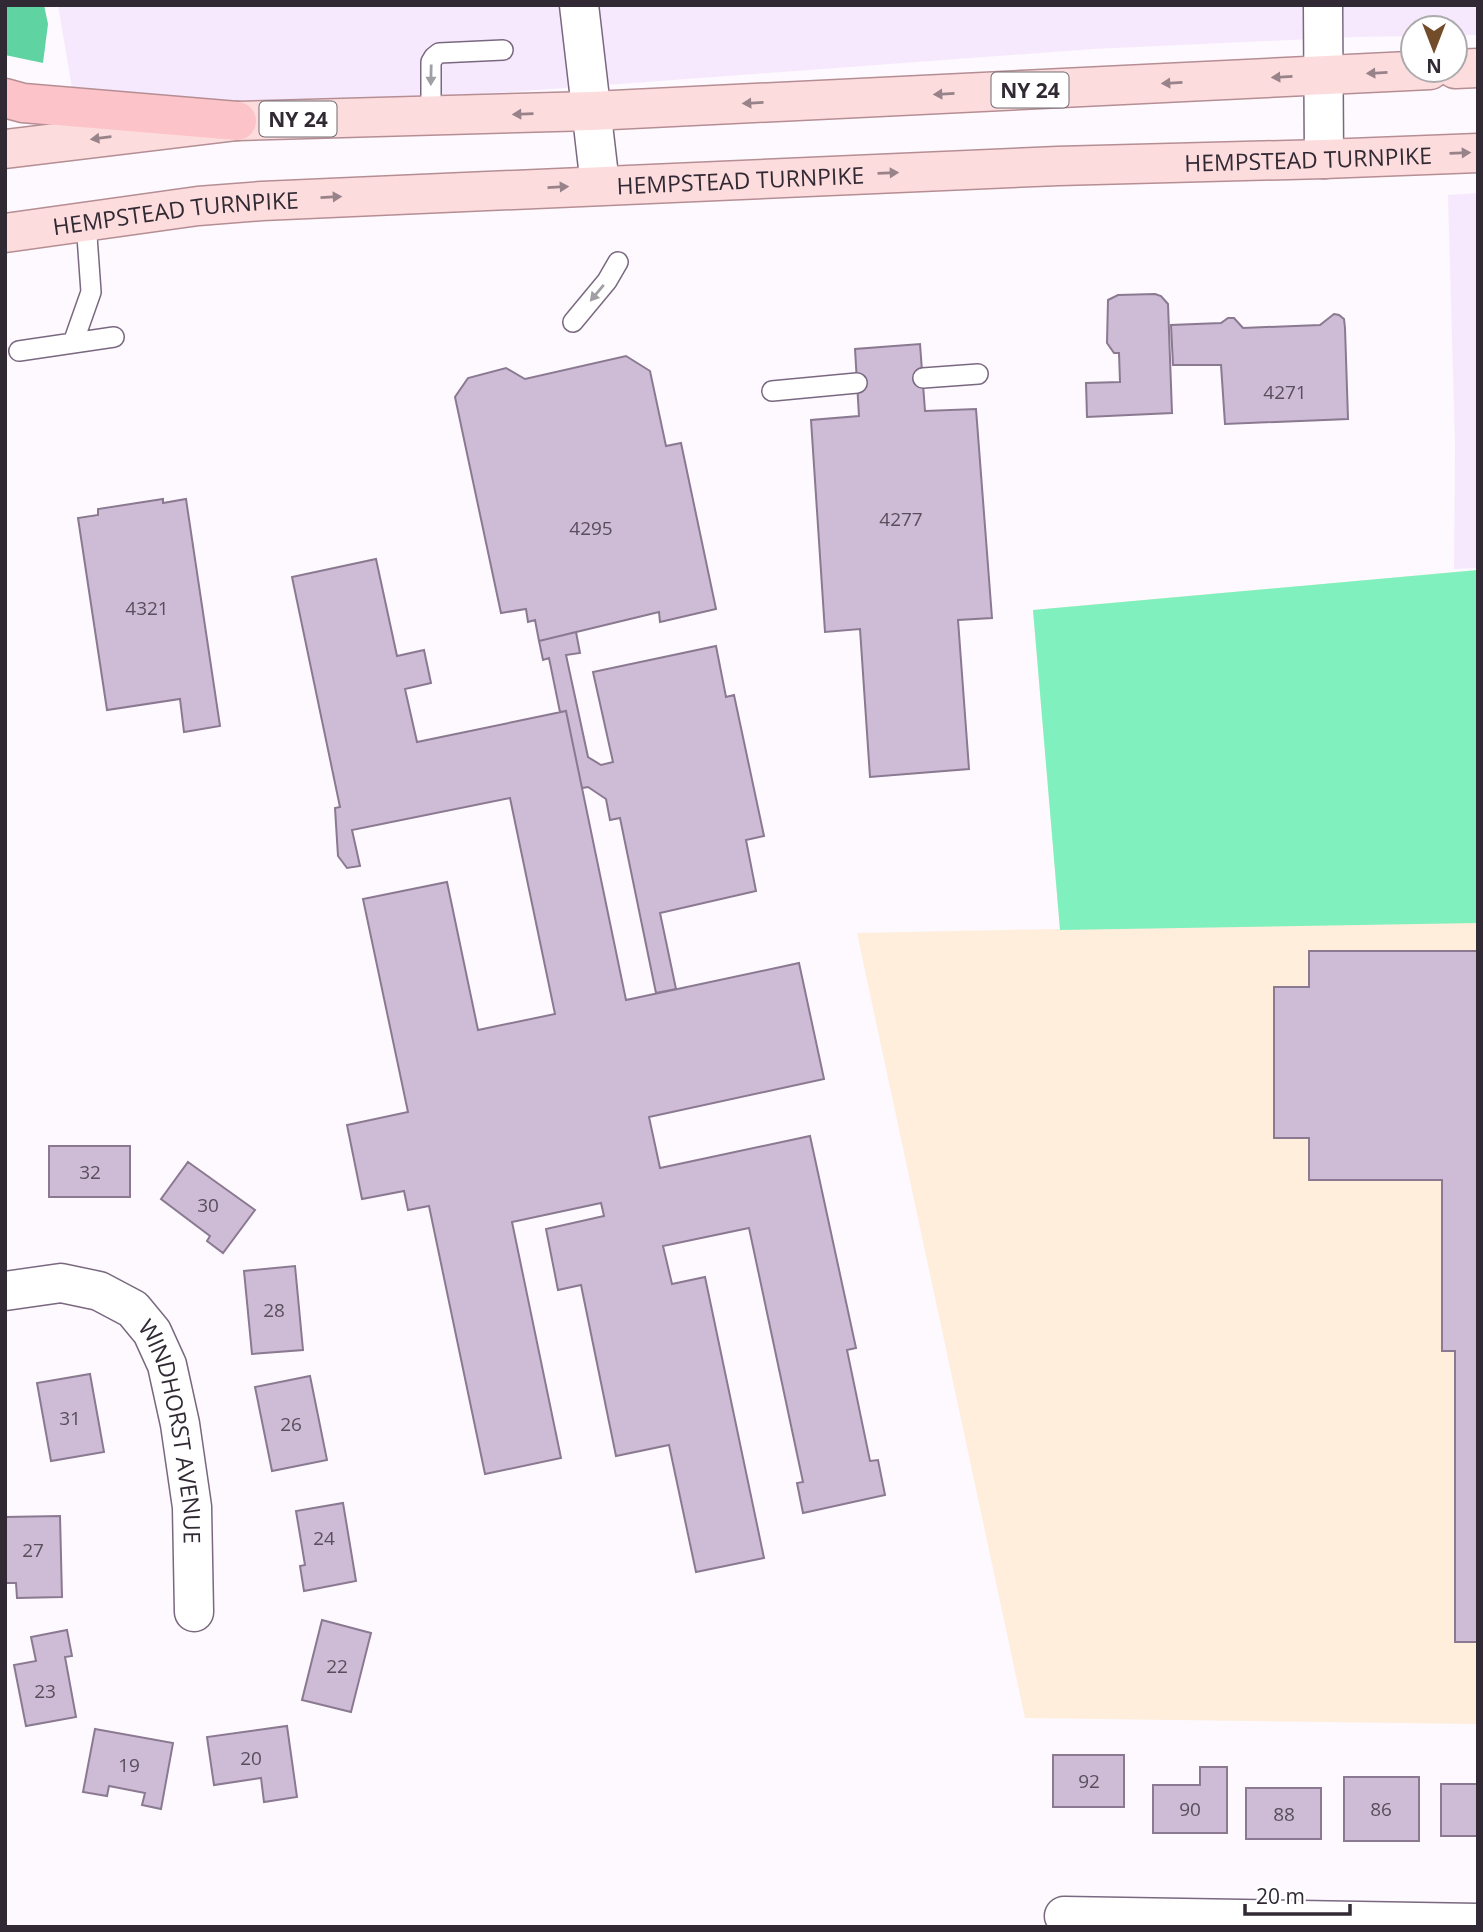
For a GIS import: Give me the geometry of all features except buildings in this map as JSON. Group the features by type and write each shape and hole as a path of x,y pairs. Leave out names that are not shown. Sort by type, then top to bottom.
{"highway":[{"path":"5,98 23,103 237,121"}],"main road":[{"name":"NY 24","path":"5,149 237,121 592,111 1399,71"},
{"name":"HEMPSTEAD TURNPIKE","path":"5,233 198,206 262,201 1071,166 1478,153"}],"street":[{"path":"579,5 600,185"},
{"path":"1323,5 1324,159"},
{"name":"WINDHORST AVENUE","path":"5,1291 61,1283 99,1292 133,1309 152,1332 167,1365 185,1460 192,1507 194,1612"},
{"path":"1064,1916 1352,1924 1478,1923"}],"lane":[{"path":"431,116 430,72 434,57 439,53 503,50"},
{"path":"73,343 91,292 86,222"},
{"path":"573,322 607,281 618,262"},
{"path":"19,351 114,337"},
{"path":"923,378 978,374"},
{"path":"772,391 857,383"}],"shaded area":[{"path":"58,5 1478,5 1478,35 1469,35 1469,14 1399,14 1399,36 1094,49 78,124"},
{"path":"1478,193 1478,568 1454,569 1455,445 1448,195"},
{"path":"1478,570 1478,1724 1025,1718 857,933 1060,929 1033,610"}],"green space":[{"path":"5,5 44,5 48,24 43,63 5,55"},
{"path":"1478,570 1478,923 1060,930 1033,610"}]}
